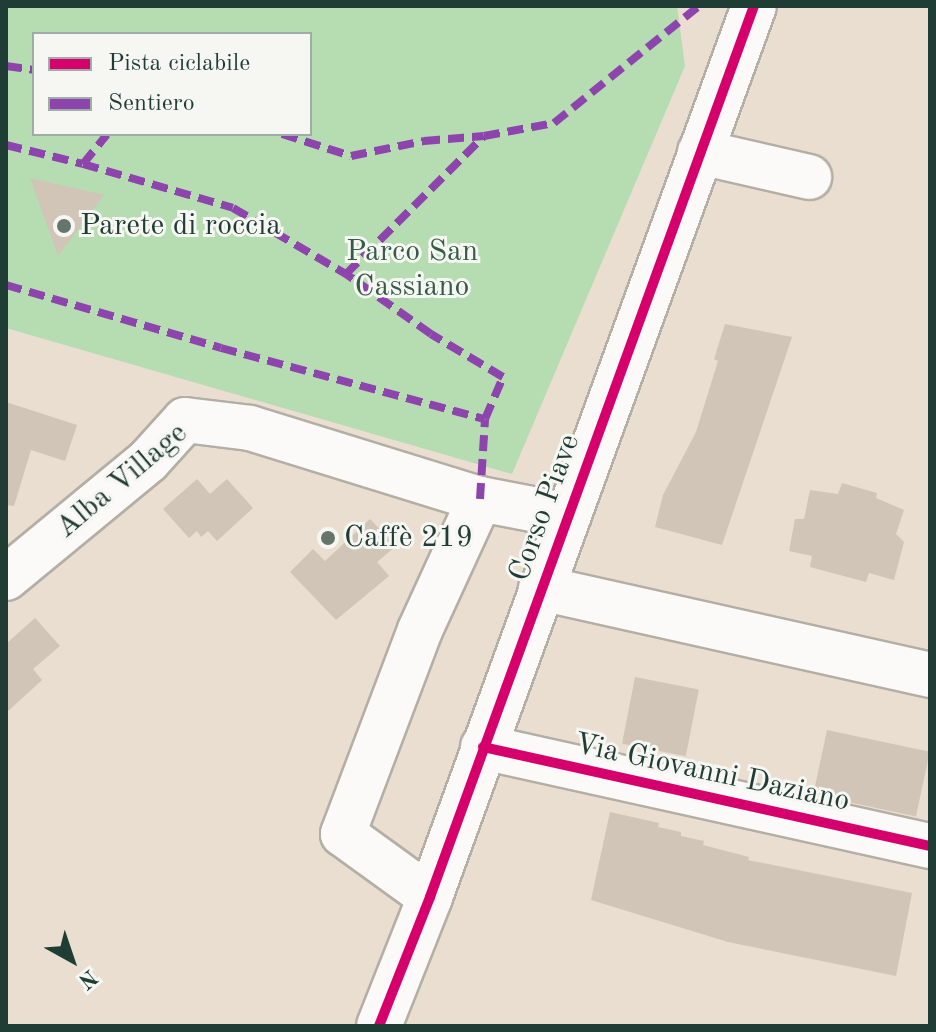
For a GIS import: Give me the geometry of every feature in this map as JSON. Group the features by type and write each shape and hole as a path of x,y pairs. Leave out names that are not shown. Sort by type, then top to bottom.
{"street":[{"name":"Corso Piave","path":"379,1026 430,897 754,6"},
{"path":"700,152 809,177"},
{"name":"Alba Village","path":"6,578 148,461 185,420 250,428 480,499"},
{"path":"430,897 343,834 420,630 480,499 568,516"},
{"path":"541,588 930,675"},
{"name":"Via Giovanni Daziano","path":"483,747 930,846"}],"green space":[{"name":"Parco San Cassiano","path":"6,6 677,6 685,66 512,474 6,328"}],"building":[{"name":"Parete di roccia","path":"30,178 104,195 58,256"},
{"path":"725,324 792,337 722,545 655,527 663,495 696,432 718,361 714,359"},
{"path":"6,402 77,425 65,461 31,450 14,506 6,505"},
{"path":"197,479 210,494 227,479 253,508 217,541 208,531 201,537 197,531 189,538 163,509"},
{"path":"842,483 877,493 876,498 904,510 896,534 904,542 894,580 869,573 866,582 810,567 812,556 789,551 795,519 804,519 810,490 838,494"},
{"path":"370,519 396,546 377,562 389,576 336,620 290,572 313,549 325,561"},
{"path":"35,618 60,646 33,669 42,680 6,713 6,640 8,642"},
{"path":"635,677 699,689 686,756 622,744"},
{"path":"827,730 930,752 916,816 813,795"},
{"path":"610,812 659,823 658,827 681,832 681,836 749,857 748,860 912,893 896,976 728,942 591,900"}],"marked path":[{"path":"288,136 351,156 424,141 484,136 554,123 699,6"},
{"path":"6,66 32,70"},
{"path":"6,145 83,164 105,136"},
{"path":"6,285 221,348 485,419 503,377 431,334 346,274 484,136"},
{"path":"83,164 233,208 346,274"},
{"path":"480,499 485,419"}],"cycle path":[{"path":"379,1026 430,897 754,6"},
{"path":"483,747 930,846"}],"place":[{"name":"Parete di roccia","path":"64,226"},
{"name":"Caffè 219","path":"328,538"}]}
